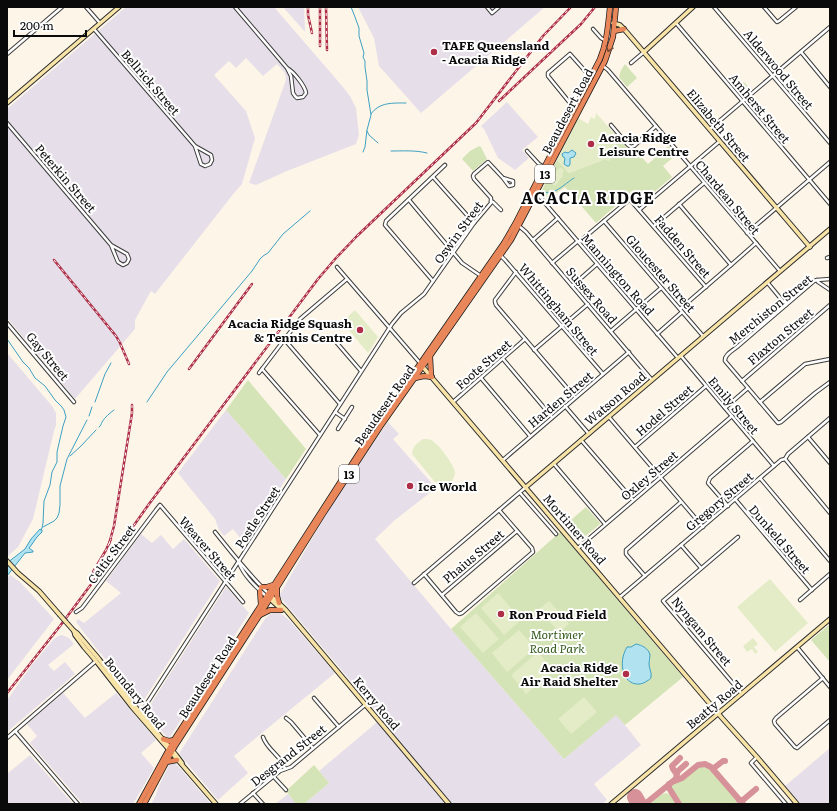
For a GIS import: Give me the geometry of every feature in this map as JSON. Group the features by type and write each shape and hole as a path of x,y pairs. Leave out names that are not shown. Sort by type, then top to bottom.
{"highway":[{"name":"Beaudesert Road","path":"139,804 170,750 259,616 275,586 357,455 422,365 517,225 544,167 598,63 606,41 610,7"},
{"name":"Beaudesert Road","path":"275,586 380,427 415,378 422,365 430,356 500,256 537,191 603,66 610,48 614,31 616,7"},
{"path":"614,31 624,29"},
{"path":"415,378 432,376 430,356"},
{"path":"261,605 261,589 275,586 279,603"},
{"name":"Beaudesert Road","path":"144,804 166,762 174,740 261,605 269,596"},
{"path":"259,616 270,610 281,610"},
{"path":"163,739 168,741 174,740"},
{"path":"166,762 177,760"}],"main road":[{"path":"7,103 119,7"},
{"path":"644,52 693,7"},
{"name":"Elizabeth Street","path":"609,22 620,25 624,29 810,247"},
{"name":"Watson Road","path":"526,487 830,229"},
{"name":"Mortimer Road","path":"422,365 718,714 797,804"},
{"name":"Boundary Road","path":"7,561 39,591 77,633 140,715 180,760 183,766"},
{"name":"Kerry Road","path":"269,596 285,609 449,804"},
{"name":"Kerry Road","path":"269,596 281,610 290,615"},
{"name":"Beatty Road","path":"611,804 830,619"},
{"name":"Boundary Road","path":"140,715 163,739 177,760 216,804"}],"street":[{"path":"7,54 62,7"},
{"path":"86,7 100,23"},
{"path":"235,7 305,89 306,93 303,97 298,98 294,94 291,76 287,68"},
{"path":"487,7 492,13 499,7"},
{"name":"Alderwood Street","path":"714,7 830,143"},
{"path":"764,7 777,22 796,7"},
{"name":"Amherst Street","path":"676,23 830,204"},
{"path":"710,129 830,27"},
{"name":"Bellrick Street","path":"94,29 195,146 211,155 212,160 210,164 205,166 200,163 195,146"},
{"path":"593,29 606,41"},
{"path":"631,63 644,52"},
{"path":"801,52 830,87"},
{"path":"582,104 571,104 547,75 570,54 587,73 591,75"},
{"name":"Chardean Street","path":"598,63 608,70 780,271"},
{"name":"Peterkin Street","path":"7,124 111,245 118,262 123,265 127,263 129,259 128,255 111,245"},
{"path":"611,125 631,147 656,126"},
{"path":"640,210 720,141"},
{"path":"527,151 539,164 544,167"},
{"name":"Oswin Street","path":"389,328 401,313 424,294 491,201 491,198 474,179 474,174 488,162 503,178"},
{"path":"747,233 830,162"},
{"path":"433,281 385,225 386,221 445,166"},
{"path":"433,176 474,223"},
{"path":"654,226 704,183"},
{"name":"Mannington Road","path":"537,191 544,202 578,242 657,334 679,357"},
{"path":"409,200 462,263 481,276"},
{"path":"532,200 544,202"},
{"name":"Fadden Street","path":"604,221 629,200 631,201 706,287"},
{"path":"491,201 501,210"},
{"path":"679,204 731,266"},
{"path":"533,240 558,218"},
{"path":"552,263 604,221"},
{"name":"Gloucester Street","path":"604,221 703,336"},
{"name":"Sussex Road","path":"517,225 533,240 652,380"},
{"path":"657,334 706,287 756,243"},
{"name":"Whittingham Street","path":"500,256 516,272 603,374"},
{"path":"572,286 597,264"},
{"name":"Mortimer Road","path":"337,267 422,365"},
{"path":"516,272 496,300 496,305 575,398"},
{"path":"259,373 300,319 347,279"},
{"name":"Merchiston Street","path":"742,380 725,362 724,359 726,356 817,280 830,279"},
{"path":"817,280 830,290"},
{"path":"767,282 786,305"},
{"path":"611,331 661,288"},
{"path":"534,350 588,304"},
{"name":"Flaxton Street","path":"742,380 830,305"},
{"name":"Gay Street","path":"7,323 74,402"},
{"name":"Postle Street","path":"140,715 389,328"},
{"path":"330,337 361,371"},
{"path":"284,339 340,404"},
{"name":"Foote Street","path":"453,402 525,339"},
{"name":"Harden Street","path":"503,460 629,352"},
{"name":"Emily Street","path":"679,357 706,386 774,466"},
{"path":"503,359 552,417"},
{"path":"760,402 805,364 830,359"},
{"path":"262,369 320,435"},
{"path":"481,378 530,436"},
{"path":"742,380 778,423 830,382"},
{"name":"Hodel Street","path":"635,447 706,386"},
{"path":"725,408 748,388"},
{"path":"565,406 589,434"},
{"path":"338,429 352,407"},
{"path":"335,412 345,419"},
{"name":"Oxley Street","path":"578,548 732,416"},
{"path":"609,417 703,527"},
{"name":"Gregory Street","path":"620,597 781,460 785,459 788,454 830,418"},
{"path":"808,437 830,463"},
{"path":"581,440 633,500"},
{"path":"728,506 708,483 708,480 753,441"},
{"path":"785,459 830,513"},
{"path":"554,464 605,524"},
{"path":"760,478 830,561"},
{"name":"Watson Road","path":"414,582 526,487"},
{"name":"Mortimer Road","path":"520,493 556,534"},
{"name":"Dunkeld Street","path":"735,499 812,590"},
{"path":"645,576 626,554 626,550 681,502"},
{"name":"Weaver Street","path":"160,505 243,602"},
{"name":"Celtic Street","path":"76,612 82,608 160,505"},
{"path":"424,574 459,614 474,603 533,551 499,510"},
{"name":"Phaius Street","path":"442,595 517,531"},
{"name":"Kerry Road","path":"215,532 239,562 244,566 261,589 269,596"},
{"name":"Nyngam Street","path":"738,537 663,601 742,694"},
{"path":"681,545 701,568"},
{"path":"800,600 830,574"},
{"path":"797,647 830,687"},
{"path":"7,738 97,660"},
{"path":"823,678 774,721 797,748 830,720"},
{"path":"314,698 339,727"},
{"name":"Desgrand Street","path":"240,804 280,771 291,767 365,705"},
{"path":"286,718 313,748"},
{"path":"15,731 78,804"},
{"path":"263,737 265,743 283,763 285,769"},
{"path":"757,757 751,763 786,804"},
{"path":"274,776 286,790"},
{"path":"254,793 263,804"}],"shaded area":[{"path":"126,7 274,7 350,96 356,108 359,135 356,144 256,185 249,183 286,80 285,73 277,64 263,76 246,58 236,68 229,61 214,75 246,111 255,138 242,184 155,294 151,291 135,320 135,329 75,399 7,318 7,109"},
{"path":"283,7 304,7 305,32"},
{"name":"TAFE Queensland - Acacia Ridge","path":"358,7 545,7 421,113 379,66 374,38"},
{"path":"507,102 538,137 522,150 529,158 515,170 498,158 484,129 481,126"},
{"path":"7,353 52,406 56,413 56,425 33,519 18,547 8,556"},
{"path":"226,410 286,479 245,544 233,529 224,536 219,530 215,519 178,473"},
{"path":"388,422 399,434 393,439 436,488 395,520 375,539 564,759 616,714 641,745 594,784 607,800 602,804 304,804 329,783 319,771 382,718 279,596 337,495"},
{"path":"141,534 152,543 161,535 173,549 184,539 220,581 140,706 137,705 123,685 126,683 76,622 78,619 84,623 121,593 106,581"},
{"path":"10,575 20,582 54,619 7,680 7,578"},
{"path":"226,587 249,613 168,738 145,713"},
{"path":"280,613 289,620 335,673 234,756 248,773 218,800 180,755 180,752 265,619 270,614"},
{"path":"62,635 69,638 74,644 48,665 54,671 65,662 75,674 7,732 7,700 32,665 53,640"},
{"path":"63,693 85,718 116,693 156,740 141,753 154,768 133,804 83,804 30,743 37,736 27,724"},
{"path":"830,748 830,804 801,804 785,786"},
{"path":"30,755 73,804 7,804 7,774"},
{"path":"172,763 179,767 211,804 151,804 169,765"},
{"path":"288,794 296,804 275,804"}],"green space":[{"path":"625,64 637,78 627,87 619,77"},
{"path":"744,82 751,90 742,95 736,89"},
{"name":"Acacia Ridge Leisure Centre","path":"596,113 620,140 613,147 618,153 609,161 608,159 607,161 605,159 569,173 557,160 578,118 588,124 591,117 595,119"},
{"path":"620,140 633,155 637,152 648,164 669,146 676,155 663,166 672,177 640,204 634,199 634,196 628,195 596,223 565,187 550,197 546,197 541,192 557,160 569,173 605,159 608,159 609,161 613,147"},
{"path":"479,146 487,159 473,171 462,159 470,151"},
{"path":"561,168 564,171 562,174 563,176 555,186 550,182 557,170"},
{"name":"Acacia Ridge Squash & Tennis Centre","path":"355,310 378,337 368,353 342,322"},
{"path":"248,380 306,449 286,479 226,410"},
{"path":"423,439 434,442 444,452 453,466 455,472 454,476 448,485 441,485 434,481 412,454 413,449"},
{"path":"586,507 600,523 578,542 564,526"},
{"name":"Mortimer Road Park","path":"560,532 683,677 625,725 616,715 564,759 451,629"},
{"path":"770,579 808,623 775,652 737,607"},
{"name":"Ron Proud Field","path":"498,593 521,620 504,635 481,608"},
{"path":"549,601 558,611 548,619 539,609"},
{"path":"476,613 499,639 483,653 460,627"},
{"path":"560,613 569,624 559,632 549,621"},
{"path":"830,624 830,662 811,640"},
{"path":"519,630 535,648 507,672 492,653"},
{"path":"753,638 758,644 754,647 758,652 755,654 752,649 747,652 743,646"},
{"path":"538,652 554,671 526,694 511,675"},
{"path":"584,697 597,712 571,734 558,719"},
{"path":"314,765 329,783 304,804 296,804 286,791"},
{"path":"702,765 709,767 737,800 736,804 681,804 670,787 684,779"},
{"path":"666,793 671,795 677,804 652,804 652,802 662,794"}],"water":[{"path":"572,150 576,153 574,157 570,158 570,164 567,166 564,164 565,158 562,154 565,152 568,153"},
{"path":"40,529 42,532 29,548 33,552 25,553 7,576 7,563 25,549"},
{"path":"636,644 645,648 650,655 649,664 651,678 641,684 634,684 628,680 622,667 623,657 627,647 631,647"}],"waterway":[{"path":"351,7 359,28 359,36 364,53 363,57 365,61 367,90 371,115 363,152"},
{"path":"371,114 382,105 391,103 406,103"},
{"path":"367,131 369,135 378,143"},
{"path":"391,151 414,151 427,153"},
{"path":"541,191 555,191 574,178"},
{"path":"147,402 167,372 252,271 260,259 268,253 283,234 310,211"},
{"path":"7,339 35,378 45,386 62,407 66,417 57,452 57,462 52,472 50,485 44,501 43,523 41,530"},
{"path":"95,402 105,374 111,363"},
{"path":"89,416 92,407"},
{"path":"99,427 105,418 114,410"},
{"path":"43,527 57,518 60,505 60,486 67,459 87,420"},
{"path":"70,456 96,430"}],"taxiway":[{"path":"672,782 677,775 672,766 680,758"},
{"path":"714,770 714,768 725,761"},
{"path":"677,774 678,771 686,764"},
{"path":"645,804 672,782 682,778 698,765 705,764 711,767 743,804"},
{"path":"669,784 669,788 679,804"},
{"path":"740,801 739,800 743,800 756,789"},
{"path":"635,804 634,801 638,799 641,800 641,804"}],"runway":[{"path":"635,797 639,804"}],"railway":[{"path":"308,7 308,15 312,33"},
{"path":"320,7 320,46"},
{"path":"326,7 327,50"},
{"path":"7,693 60,626 149,504 318,279 357,236 476,123 543,36 571,7"},
{"path":"499,101 581,24 595,7"},
{"path":"54,260 116,336 129,364"},
{"path":"189,369 252,284"},
{"path":"109,544 114,526 132,405"},
{"path":"93,572 111,539"}],"place":[{"name":"TAFE Queensland - Acacia Ridge","path":"434,52"},
{"name":"Acacia Ridge Leisure Centre","path":"591,144"},
{"name":"Acacia Ridge Squash & Tennis Centre","path":"360,330"},
{"name":"Ice World","path":"410,486"},
{"name":"Ron Proud Field","path":"501,614"},
{"name":"Acacia Ridge Air Raid Shelter","path":"626,674"}],"district":[{"name":"ACACIA RIDGE","path":"588,197"}]}
